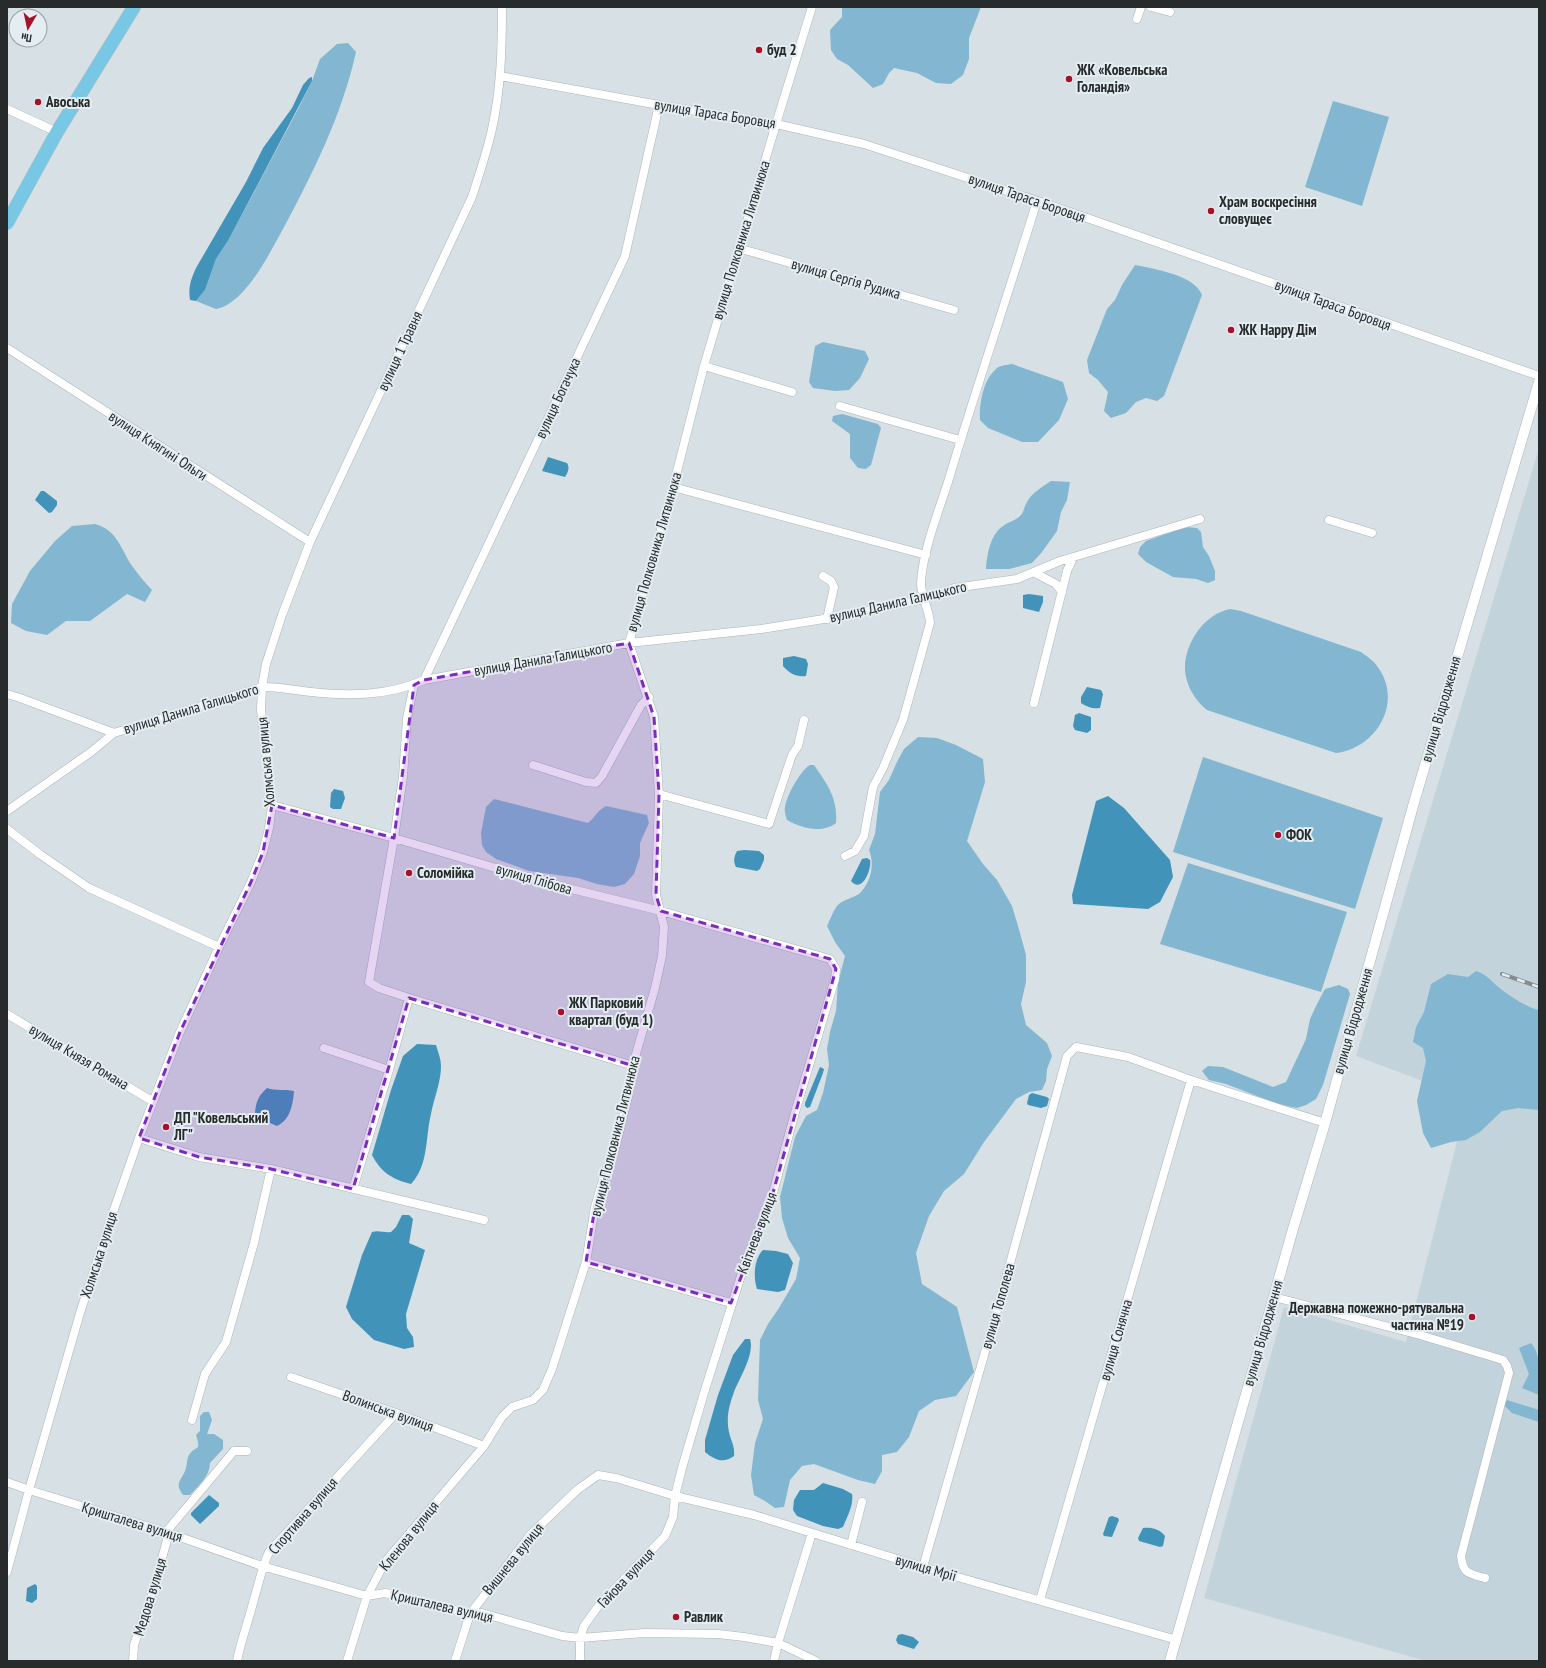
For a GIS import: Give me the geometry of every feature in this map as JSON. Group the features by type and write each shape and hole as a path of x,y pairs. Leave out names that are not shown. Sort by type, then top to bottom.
{"main road":[{"path":"7,223 58,132 134,7"}],"street":[{"name":"вулиця 1 Травня","path":"262,687 266,664 282,615 310,542 472,197 492,129 500,76 502,7"},
{"name":"вулиця Полковника Литвинюка","path":"484,1446 502,1417 512,1407 533,1400 543,1390 552,1369 586,1262 595,1207 605,1173 616,1145 634,1066 655,988 662,956 664,927 656,895 659,794 654,717 629,643 673,487 704,366 738,248 812,7"},
{"path":"1137,19 1141,7"},
{"path":"1151,7 1170,12"},
{"name":"вулиця Тараса Боровця","path":"500,76 659,105 776,124 864,144 1037,201 1539,376"},
{"name":"вулиця Богачука","path":"424,680 625,256 659,105"},
{"path":"7,108 58,132"},
{"path":"845,856 855,851 864,836 873,787 883,768 903,720 930,623 923,599 921,583 926,555 960,440 999,325 1037,201"},
{"name":"вулиця Сергія Рудика","path":"738,248 954,310"},
{"name":"вулиця Княгині Ольги","path":"7,348 310,542"},
{"path":"704,366 792,392"},
{"name":"вулиця Відродження","path":"1170,1661 1293,1229 1325,1123 1414,799 1539,382"},
{"path":"840,406 960,440"},
{"path":"673,487 926,555"},
{"name":"вулиця Данила Галицького","path":"7,694 114,733 262,687 280,687 312,692 372,694 414,685 424,680 629,643 761,629 855,614 923,599 954,588 1017,579 1035,573 1060,561 1200,519"},
{"path":"1329,520 1372,533"},
{"path":"1034,703 1067,571 1073,558"},
{"path":"1035,573 1056,584 1062,592"},
{"path":"824,576 831,581 834,587 826,619"},
{"path":"414,685 407,718 402,777 394,838 369,982 379,988 409,998 634,1066"},
{"name":"Холмська вулиця","path":"7,1572 80,1313 152,1101 180,1032 218,947 251,882 263,852 269,828 272,805 261,710 262,687"},
{"path":"533,765 586,782 596,783 602,776 641,705 648,697"},
{"path":"659,794 769,824 792,755 798,746 804,720"},
{"path":"7,811 91,752 114,733"},
{"name":"вулиця Глібова","path":"272,805 394,838 543,882 661,911 830,959 836,969"},
{"path":"7,829 41,855 89,888 218,947"},
{"name":"Квітнева вулиця","path":"675,1496 731,1303 745,1263 771,1200 796,1109 835,979 836,969"},
{"path":"353,1189 409,998"},
{"name":"вулиця Князя Романа","path":"7,1014 152,1101"},
{"name":"вулиця Тополева","path":"922,1567 998,1307 1067,1056 1076,1047 1128,1057 1191,1080"},
{"path":"324,1048 389,1070"},
{"path":"1191,1080 1325,1123"},
{"name":"вулиця Сонячна","path":"1040,1600 1191,1080"},
{"path":"139,1138 199,1157 271,1169 484,1220"},
{"path":"192,1420 205,1374 226,1342 254,1243 271,1169"},
{"path":"586,1262 731,1303"},
{"path":"1274,1297 1420,1335 1503,1360 1509,1373 1462,1556 1462,1567 1468,1574 1485,1578"},
{"name":"Волинська вулиця","path":"291,1377 396,1413 484,1446"},
{"name":"Спортивна вулиця","path":"237,1661 241,1639 254,1600 262,1566 269,1552 278,1540 396,1413"},
{"name":"Кленова вулиця","path":"347,1661 367,1596 385,1562 484,1446"},
{"path":"168,1532 234,1450 247,1451"},
{"name":"вулиця Мрії","path":"598,1475 616,1478 675,1496 754,1515 922,1567 1177,1640"},
{"name":"Вишнева вулиця","path":"455,1661 470,1614 531,1534 577,1490 598,1475"},
{"name":"Кришталева вулиця","path":"7,1482 168,1532 262,1566 367,1596 385,1593 470,1614 482,1613 546,1633 580,1638 644,1633 718,1634 778,1643 816,1661"},
{"name":"Гайова вулиця","path":"580,1661 580,1638 584,1626 599,1605 665,1536 673,1517 675,1496"},
{"path":"851,1545 862,1502"},
{"name":"Медова вулиця","path":"133,1661 134,1645 152,1594 168,1532"},
{"path":"774,1661 778,1643 812,1533"}],"highlighted area":[{"path":"629,643 654,717 659,794 656,895 661,911 830,959 836,969 771,1200 731,1303 586,1262 595,1207 616,1145 634,1066 409,998 353,1189 271,1169 199,1157 139,1138 180,1032 251,882 263,852 272,805 394,838 414,685 424,680"}],"shaded area":[{"path":"842,7 981,7 969,38 969,59 963,75 951,84 936,83 917,73 894,68 889,73 883,84 873,88 848,65 837,59 831,50 830,30 842,17"},
{"path":"348,43 356,52 335,121 305,187 266,259 246,288 227,305 216,309 196,301 205,290 216,259 229,239 297,111 312,81 320,59 337,44"},
{"path":"312,77 312,81 229,239 216,259 205,290 196,301 190,300 190,283 196,268 246,182 263,148 292,108 303,85 309,78"},
{"path":"1333,101 1389,117 1362,206 1305,187"},
{"path":"1135,265 1163,271 1183,278 1198,288 1202,295 1164,396 1157,401 1146,398 1136,402 1126,413 1111,418 1104,411 1108,392 1098,380 1089,373 1087,360 1107,309 1115,300 1122,285"},
{"path":"823,342 865,351 869,359 860,378 849,390 835,391 813,388 809,382 815,346"},
{"path":"1012,364 1063,382 1068,399 1059,420 1038,442 1022,442 988,428 980,420 981,400 987,380 997,368"},
{"path":"842,414 878,424 881,428 871,465 866,469 858,468 850,458 850,434 832,421 833,416"},
{"path":"1539,448 1539,1661 1426,1661 1204,1598 1284,1307 1406,1342 1468,1098 1356,1056"},
{"path":"548,457 567,463 568,470 565,477 542,471"},
{"path":"1051,481 1070,482 1067,500 1061,512 1057,531 1042,552 1032,563 1009,569 986,569 988,552 995,535 1007,523 1019,517 1031,496"},
{"path":"41,491 44,491 57,501 57,505 52,512 49,513 35,500"},
{"path":"95,524 113,534 130,563 152,590 145,602 127,594 90,621 66,621 47,635 26,631 11,623 12,604 30,571 55,541 72,526"},
{"path":"1185,527 1197,528 1201,532 1203,547 1209,556 1215,571 1215,580 1208,583 1196,579 1173,577 1146,562 1138,554 1140,547 1146,541"},
{"path":"1029,594 1043,596 1043,602 1039,612 1023,608 1023,595"},
{"path":"1230,609 1241,611 1361,652 1371,660 1377,666 1385,680 1388,694 1387,708 1382,721 1374,733 1364,742 1351,749 1336,753 1207,710 1192,692 1187,681 1185,670 1188,650 1197,632 1204,624 1212,617"},
{"path":"794,656 806,659 808,664 806,676 793,674 783,666 783,658"},
{"path":"1087,687 1101,690 1103,694 1100,708 1085,706 1081,703 1081,697"},
{"path":"1079,713 1091,717 1091,730 1087,733 1075,730 1073,726 1075,715"},
{"path":"918,737 937,738 956,745 983,759 985,782 967,841 983,864 997,880 1012,906 1026,955 1026,982 1021,1004 1026,1025 1047,1043 1052,1056 1047,1069 1046,1081 1042,1090 1029,1092 1016,1099 984,1142 964,1174 944,1191 929,1216 916,1253 922,1284 957,1307 974,1372 956,1396 935,1400 919,1411 909,1437 897,1452 882,1455 882,1471 875,1484 858,1480 814,1464 802,1466 790,1480 784,1507 775,1508 754,1495 751,1475 755,1443 763,1419 758,1400 760,1340 768,1324 796,1279 800,1258 788,1238 782,1218 780,1197 795,1137 806,1116 817,1110 823,1093 829,1065 827,1049 836,1011 838,983 845,956 835,942 827,926 837,906 859,894 869,879 872,861 869,850 875,834 880,792 889,780 904,749"},
{"name":"ФОК","path":"1203,757 1383,818 1355,909 1173,852"},
{"path":"810,765 814,765 831,792 835,806 836,823 824,828 812,829 799,825 787,820 785,814 786,802 791,790 802,772"},
{"path":"334,789 343,791 345,798 341,809 333,809 330,807 331,793"},
{"path":"1108,796 1124,808 1170,860 1173,877 1160,902 1148,909 1073,904 1072,895 1096,801"},
{"path":"494,799 588,823 606,806 647,815 649,823 640,843 640,856 634,874 625,884 614,887 597,884 578,878 529,871 496,859 486,852 482,845 481,833 486,807"},
{"path":"737,851 759,851 764,855 764,860 760,869 757,871 736,867 734,861 736,853"},
{"path":"867,858 870,860 868,874 862,882 855,884 851,881 862,859"},
{"path":"1188,863 1347,912 1321,992 1160,944"},
{"path":"1476,971 1487,977 1515,999 1529,1007 1539,1010 1539,1110 1518,1108 1502,1111 1480,1132 1466,1140 1451,1142 1431,1148 1423,1133 1417,1101 1426,1061 1423,1048 1413,1042 1416,1027 1424,1012 1431,984 1448,974 1468,977"},
{"path":"1339,985 1348,989 1350,994 1323,1085 1316,1099 1297,1108 1278,1104 1226,1084 1209,1080 1202,1071 1208,1066 1223,1067 1273,1087 1286,1082 1306,1039 1310,1019 1325,989"},
{"path":"417,1044 436,1045 440,1058 441,1072 429,1123 424,1159 417,1176 411,1184 398,1180 387,1174 375,1161 372,1155 391,1090 403,1056"},
{"path":"820,1067 824,1069 823,1073 810,1107 807,1108 805,1103"},
{"path":"267,1088 294,1091 290,1112 285,1120 277,1126 265,1121 255,1113 258,1099"},
{"path":"1032,1093 1047,1097 1049,1099 1047,1106 1041,1108 1028,1105 1029,1095"},
{"path":"402,1215 409,1215 413,1219 409,1243 425,1250 406,1314 407,1328 413,1337 414,1347 404,1349 374,1340 352,1319 346,1307 362,1255 372,1232 391,1232 396,1227"},
{"path":"763,1250 788,1254 793,1263 785,1290 778,1292 757,1289 755,1268 758,1258"},
{"path":"745,1339 750,1339 750,1352 746,1366 732,1397 728,1416 728,1427 734,1456 726,1460 719,1460 705,1452 705,1440 718,1395 733,1355"},
{"path":"1531,1343 1535,1348 1538,1360 1539,1395 1522,1388 1529,1374 1519,1348"},
{"path":"1507,1400 1539,1410 1539,1422 1512,1413 1503,1404"},
{"path":"204,1412 209,1412 212,1420 207,1434 214,1434 223,1440 223,1449 210,1463 208,1472 200,1484 190,1495 183,1495 180,1491 179,1484 185,1472 188,1456 198,1447 196,1435 200,1431 200,1416"},
{"path":"823,1483 843,1489 852,1494 852,1502 848,1515 843,1527 838,1529 823,1526 797,1516 793,1510 794,1500 800,1490 814,1490"},
{"path":"209,1495 219,1503 219,1506 200,1524 191,1515 191,1513"},
{"path":"1112,1516 1118,1518 1119,1520 1112,1537 1104,1536 1103,1534 1109,1517"},
{"path":"1143,1528 1155,1529 1161,1532 1165,1536 1163,1546 1160,1547 1139,1541 1138,1538"},
{"path":"35,1584 37,1586 37,1599 32,1603 26,1601 27,1588"},
{"path":"902,1634 913,1637 919,1642 914,1649 898,1644 896,1640 898,1635"}],"railway":[{"path":"1502,974 1539,987"}],"place":[{"name":"буд 2","path":"759,50"},
{"name":"ЖК «Ковельська Голандія»","path":"1069,79"},
{"name":"Авоська","path":"38,102"},
{"name":"Храм воскресіння словущеє","path":"1211,211"},
{"name":"ЖК Happy Дім","path":"1231,330"},
{"name":"ФОК","path":"1278,835"},
{"name":"Соломійка","path":"409,873"},
{"name":"ЖК Парковий квартал (буд 1)","path":"561,1012"},
{"name":"ДП \"Ковельський ЛГ\"","path":"166,1127"},
{"name":"Державна пожежно-рятувальна частина №19","path":"1472,1317"},
{"name":"Равлик","path":"676,1617"}]}
